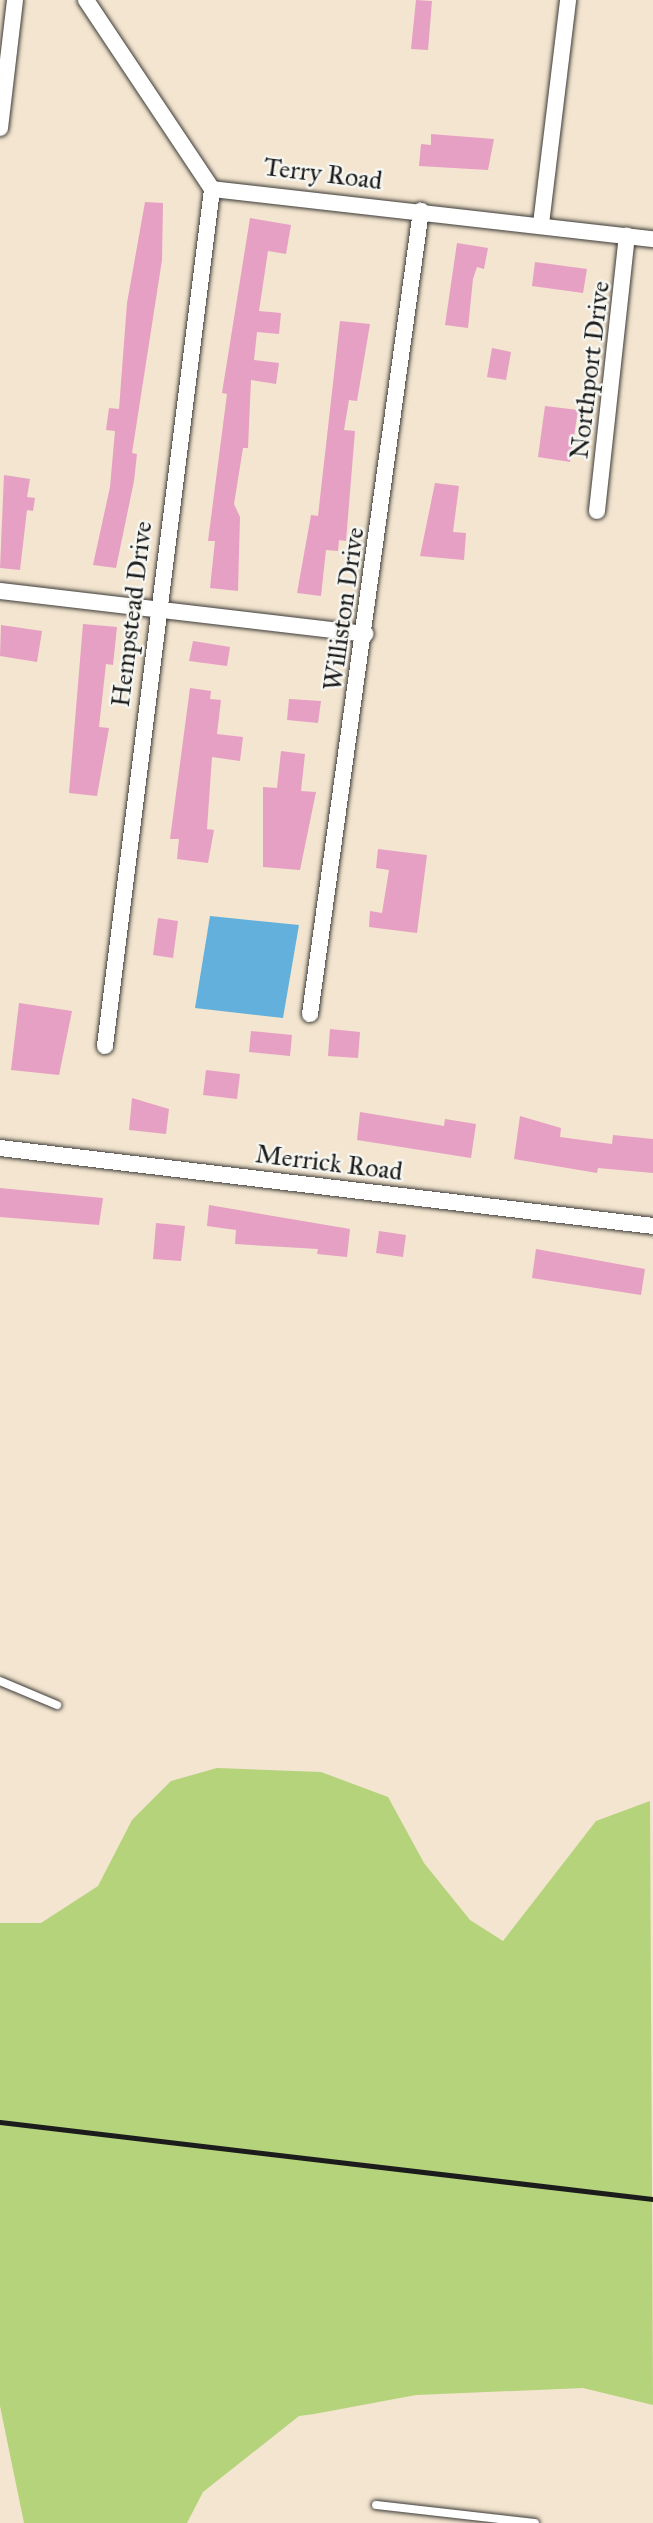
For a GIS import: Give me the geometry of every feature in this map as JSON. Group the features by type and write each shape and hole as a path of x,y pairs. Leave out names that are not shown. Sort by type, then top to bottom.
{"street":[{"path":"0,128 15,0"},
{"path":"86,0 212,189"},
{"path":"541,224 568,0"},
{"name":"Terry Road","path":"212,189 541,224 653,239"},
{"name":"Hempstead Drive","path":"105,1046 156,611 212,189"},
{"name":"Williston Drive","path":"310,1014 365,634 421,211"},
{"name":"Northport Drive","path":"597,511 627,236"},
{"path":"0,590 156,611 365,634"},
{"name":"Merrick Road","path":"0,1148 653,1226"}],"lane":[{"path":"0,1681 57,1705"},
{"path":"376,2505 535,2523"}],"green space":[{"path":"217,1768 321,1772 388,1797 424,1863 470,1920 503,1941 596,1821 650,1801 653,2405 583,2388 416,2395 299,2416 203,2492 187,2523 24,2523 0,2406 0,1923 41,1923 98,1886 132,1820 171,1781"}],"water":[{"path":"210,916 299,925 283,1018 195,1008"}],"building":[{"path":"416,0 432,1 428,50 411,49"},
{"path":"431,134 494,139 488,170 419,166 421,144 431,145"},
{"path":"145,202 163,203 162,260 132,453 137,454 134,481 116,568 93,565 110,487 115,431 106,430 109,408 119,409 127,303"},
{"path":"250,218 291,225 286,254 268,251 259,311 281,313 279,334 257,332 254,360 279,363 276,384 251,380 248,448 243,448 234,504 240,517 238,591 210,588 215,541 208,541 227,394 222,393"},
{"path":"457,243 488,248 484,269 477,267 473,279 468,328 445,325"},
{"path":"535,262 587,269 583,293 532,286"},
{"path":"340,321 370,324 357,401 349,400 344,430 355,431 346,541 339,540 338,551 326,550 321,596 297,593 311,515 318,516"},
{"path":"492,348 511,352 506,380 487,377"},
{"path":"545,406 578,410 570,462 538,457"},
{"path":"4,475 30,479 27,497 35,498 33,511 27,510 20,570 0,568"},
{"path":"435,483 459,486 453,532 466,533 464,560 420,556"},
{"path":"83,624 117,627 113,665 106,664 99,727 109,728 97,796 69,793"},
{"path":"1,625 42,631 37,662 0,656"},
{"path":"193,641 230,647 227,666 189,661"},
{"path":"190,688 211,691 210,699 221,700 217,734 243,737 240,761 212,757 207,829 214,830 208,863 177,859 179,839 170,839"},
{"path":"289,699 321,701 318,723 287,720"},
{"path":"281,751 305,754 301,791 316,792 300,870 263,867 263,787 277,788"},
{"path":"378,849 427,855 417,933 369,927 370,911 382,913 389,870 376,868"},
{"path":"158,918 178,921 173,958 153,955"},
{"path":"19,1003 72,1011 59,1075 11,1070"},
{"path":"330,1029 360,1032 358,1058 328,1056"},
{"path":"251,1031 292,1035 290,1056 249,1052"},
{"path":"206,1070 240,1074 237,1099 203,1095"},
{"path":"132,1098 169,1109 166,1134 129,1130"},
{"path":"360,1112 444,1126 445,1119 476,1124 471,1158 357,1140"},
{"path":"520,1116 561,1128 560,1137 612,1144 613,1135 653,1139 653,1173 598,1168 597,1173 514,1159"},
{"path":"0,1188 103,1198 99,1225 0,1217"},
{"path":"209,1205 350,1229 347,1257 317,1254 318,1249 235,1244 236,1230 207,1226"},
{"path":"156,1223 185,1226 181,1261 153,1259"},
{"path":"379,1231 406,1235 403,1257 376,1253"},
{"path":"536,1249 645,1269 641,1295 532,1278"}],"railway":[{"path":"0,2122 653,2199"}]}
